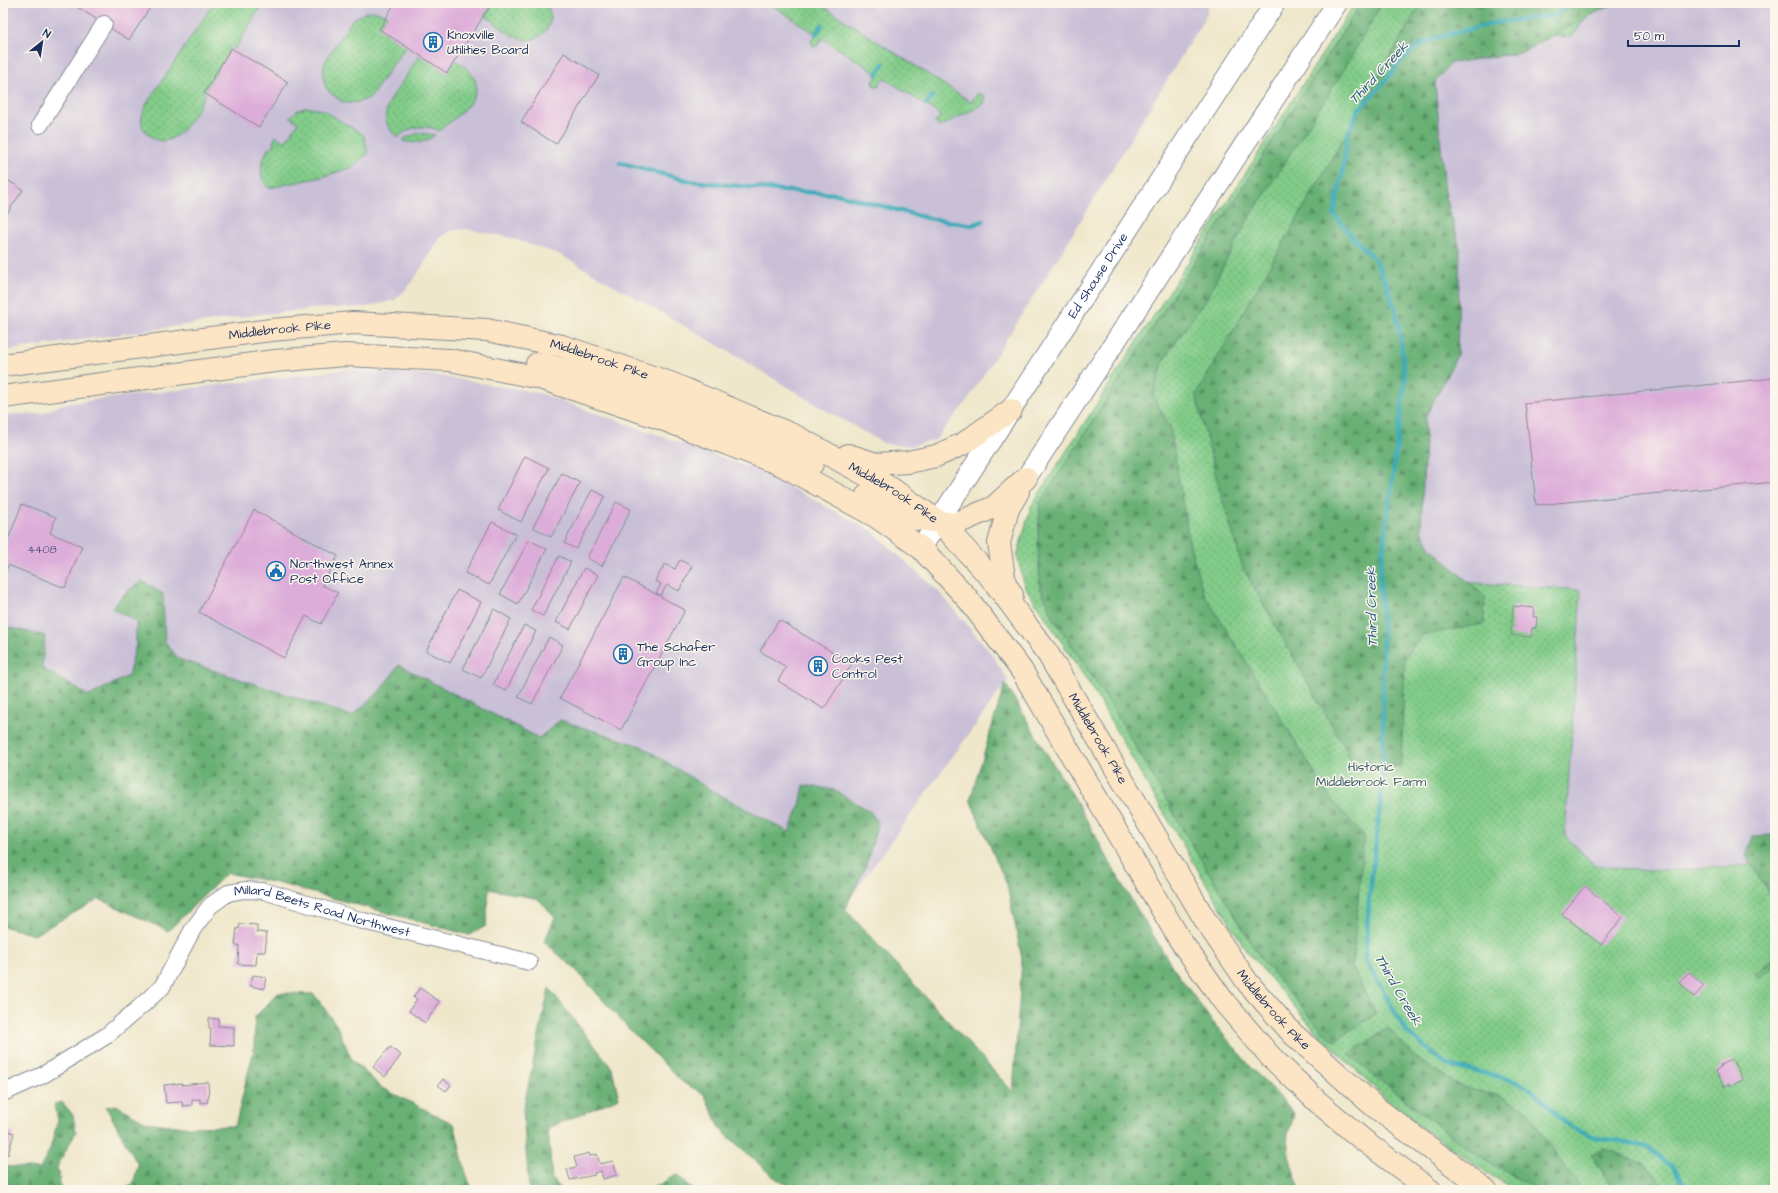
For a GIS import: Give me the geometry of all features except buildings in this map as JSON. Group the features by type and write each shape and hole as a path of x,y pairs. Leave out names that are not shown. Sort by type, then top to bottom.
{"main road":[{"name":"Middlebrook Pike","path":"3,365 271,330 353,323 487,330 562,346 670,383 795,436 892,489 938,521 992,579 1048,654 1207,923 1248,983 1293,1034 1375,1107 1486,1190"},
{"path":"3,396 275,362 345,355 544,364 619,385 783,448 886,506 917,519 955,524 994,507 1026,478"},
{"path":"450,360 540,378 654,416 782,465 875,516 921,548 968,599 1022,671 1180,940 1224,1002 1270,1056 1319,1103 1362,1139 1430,1190"},
{"path":"807,443 876,464 908,462 936,456 963,444 1011,410"},
{"path":"1026,478 1008,509 999,542 1005,584 1048,654"}],"street":[{"name":"Ed Shouse Drive","path":"921,548 1275,3"},
{"path":"1026,478 1337,3"},
{"path":"40,125 104,24"},
{"name":"Millard Beets Road Northwest","path":"3,1093 43,1075 100,1040 140,1007 162,987 193,929 210,906 228,893 244,890 264,891 363,920 529,962"}],"shaded area":[{"path":"3,3 1209,3 1206,16 1061,253 967,401 935,440 911,446 885,444 723,348 561,255 507,237 466,229 449,231 441,237 410,285 395,300 367,307 326,308 263,314 3,351"},
{"path":"1595,3 1775,3 1775,861 1755,865 1649,871 1596,866 1565,836 1581,590 1400,578 1420,60"},
{"path":"350,369 434,375 539,393 757,470 872,531 940,593 991,653 1008,680 827,930 3,825 3,415 44,413 62,404"}],"green space":[{"path":"213,3 263,3 235,49 231,48 204,93 205,94 201,102 190,121 183,130 175,136 167,140 158,140 145,131 141,122 143,111"},
{"path":"492,3 547,3 550,16 549,26 543,33 535,38 530,40 521,39 507,32 484,15"},
{"path":"769,3 818,3 971,102 978,93 984,96 985,101 982,105 939,127 935,123 941,115 884,78 878,86 874,86 873,82 878,74 822,38 817,46 813,46 811,42 816,34"},
{"name":"Historic Middlebrook Farm","path":"1355,3 1595,3 1573,36 1521,38 1420,60 1416,412 1400,578 1581,590 1565,836 1596,866 1649,871 1755,865 1775,861 1775,1190 1512,1190 1404,1116 1316,1032 1246,950 1149,788 1090,685 1025,587 1017,556 1031,506"},
{"path":"1361,3 1382,3 1342,73 1245,225 1206,299 1164,359 1153,396 1170,426 1189,541 1203,592 1331,799 1364,835 1352,967 1376,1014 1334,1041 1320,1028 1263,962 1195,850 1115,711 1054,619 1040,587 1038,540 1040,503"},
{"path":"1421,3 1617,3 1520,53 1451,63 1435,82 1445,192 1460,249 1457,356 1426,416 1421,529 1431,548 1485,597 1484,624 1422,635 1405,658 1401,766 1357,770 1243,568 1218,484 1196,395"},
{"path":"374,11 387,15 379,29 406,46 369,98 359,102 347,103 341,101 326,88 323,76 324,65 328,56 353,19 366,12"},
{"path":"420,55 447,73 455,60 468,70 475,79 476,88 473,97 467,106 459,115 439,131 428,127 417,127 406,131 398,138 387,124 386,111 392,98"},
{"path":"307,107 323,110 364,135 368,154 353,167 322,177 269,188 265,184 261,174 262,163 266,152 269,147 271,148 276,136 285,142 298,123 290,117 296,111"},
{"path":"419,133 435,135 420,142 403,141 405,138"},
{"path":"142,581 163,594 165,642 179,659 352,716 379,692 399,665 539,738 560,720 641,746 706,787 789,832 800,805 804,785 834,790 870,811 878,823 866,866 845,909 1013,1092 1022,959 1007,885 970,800 1005,683 1074,797 1123,886 1172,966 1211,1020 1256,1073 1294,1113 1287,1140 1293,1171 1301,1190 792,1190 770,1174 721,1130 704,1094 682,1082 626,1026 576,970 544,942 555,917 538,899 489,889 486,926 469,935 277,883 227,873 168,931 99,899 34,935 3,926 3,626 45,636 42,668 89,696 128,676 136,644 136,621 111,608 126,592"},
{"path":"1775,835 1775,903 1746,856 1753,836"},
{"path":"1775,957 1775,967 1759,979 1755,973"},
{"path":"549,988 612,1068 619,1098 548,1128 552,1179 563,1190 529,1190 523,1110"},
{"path":"278,993 314,994 337,1026 352,1060 382,1088 454,1124 466,1174 473,1190 118,1190 133,1185 138,1165 106,1107 116,1105 146,1122 184,1127 235,1126 254,1049 255,1017"},
{"path":"1388,1028 1417,1059 1462,1087 1501,1096 1528,1111 1540,1132 1582,1190 1539,1190 1525,1183 1468,1149 1372,1074 1349,1054"},
{"path":"62,1102 73,1115 76,1132 57,1167 61,1190 24,1190 22,1188 3,1183 3,1166 40,1169 50,1149 58,1120 54,1104"},
{"path":"1604,1148 1645,1164 1666,1190 1614,1190 1591,1154"},
{"path":"677,1175 693,1190 648,1190"}],"waterway":[{"name":"Third Creek","path":"1571,3 1569,6 1552,16 1499,22 1442,36 1419,45 1399,63 1383,84 1358,110 1347,136 1343,169 1334,214 1354,239 1374,258 1387,285 1395,309 1401,341 1405,383 1380,574 1383,639 1383,781 1369,900 1365,959 1407,1033 1448,1065 1510,1079 1532,1090 1568,1125 1594,1137 1647,1147 1673,1167 1688,1190"},
{"path":"816,34 822,25"},
{"path":"877,74 883,64"},
{"path":"926,105 932,96"},
{"path":"620,163 690,181 789,191 837,194 927,218 972,225 983,221"}],"place":[{"name":"Knoxville Utilities Board","path":"433,42"},
{"name":"Northwest Annex Post Office","path":"276,571"},
{"name":"The Schafer Group Inc","path":"623,654"},
{"name":"Cooks Pest Control","path":"818,666"}]}
